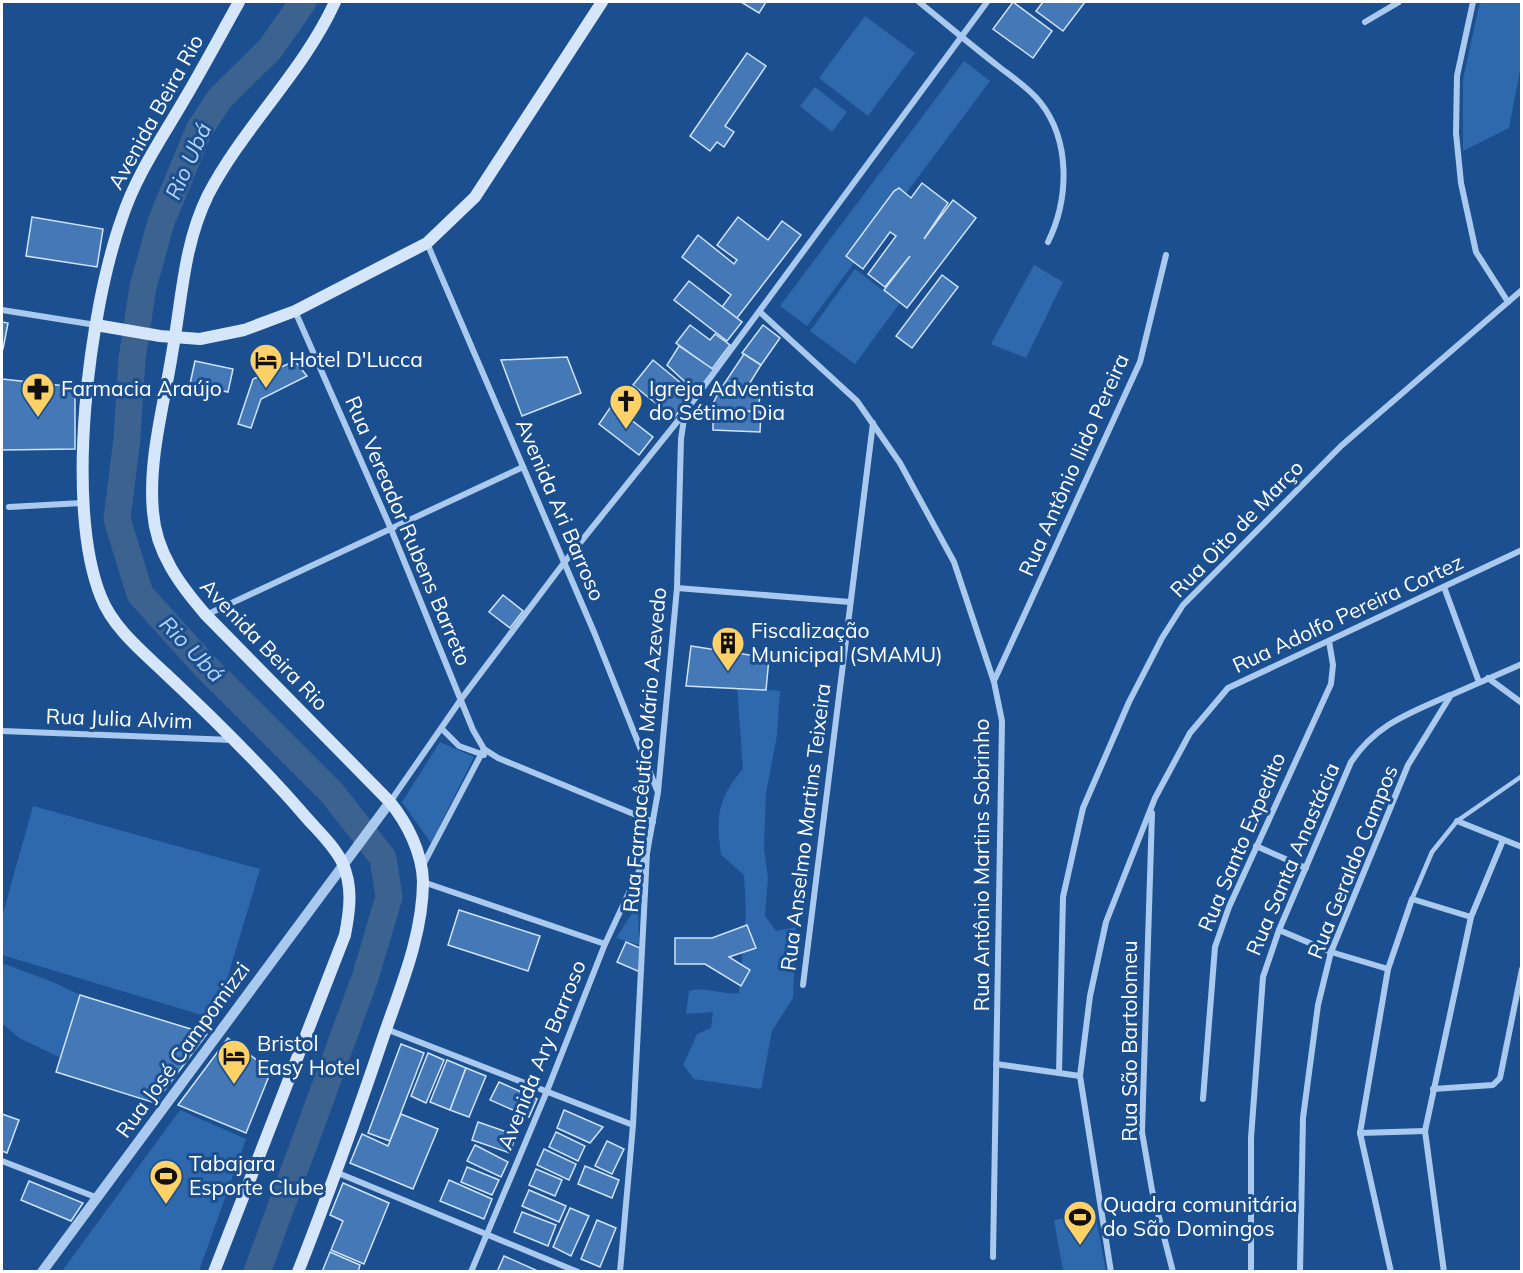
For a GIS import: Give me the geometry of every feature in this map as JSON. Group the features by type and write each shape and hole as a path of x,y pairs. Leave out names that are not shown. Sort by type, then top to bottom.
{"main road":[{"name":"Avenida Beira Rio","path":"214,1272 345,935 350,907 350,887 342,862 293,802 234,740 127,637 101,599 87,549 82,503 87,400 96,325 121,219 139,177 239,2"},
{"name":"Avenida Beira Rio","path":"298,1272 338,1173 407,969 419,921 422,868 404,821 390,802 206,615 179,584 162,552 153,513 153,472 189,246 207,198 233,150 315,41 334,2"},
{"path":"96,325 174,338 213,338 244,330 296,311 427,243 474,197 603,2"}],"street":[{"path":"919,2 1031,92 1040,102 1053,125 1064,165 1060,206 1048,242"},
{"path":"390,802 462,698 563,564 685,412 987,2"},
{"path":"1365,22 1399,2"},
{"path":"1473,2 1457,76 1456,133 1461,183 1476,252 1508,302"},
{"name":"Avenida Ari Barroso","path":"427,243 625,708 658,792"},
{"name":"Rua Antônio Ilido Pereira","path":"994,682 1140,362 1166,255"},
{"name":"Rua Oito de Março","path":"1059,1073 1063,897 1083,808 1129,702 1162,638 1183,605 1341,446 1521,290"},
{"path":"2,310 96,325"},
{"name":"Rua Vereador Rubens Barreto","path":"296,311 391,529 483,752"},
{"name":"Rua Antônio Martins Sobrinho","path":"760,312 857,401 900,464 954,562 994,682 1002,721 993,1257"},
{"name":"Rua Farmacêutico Mário Azevedo","path":"620,1272 633,1125 647,853 658,792 677,588 681,439 685,412"},
{"name":"Rua Anselmo Martins Teixeira","path":"802,985 873,423"},
{"path":"206,615 523,467"},
{"path":"9,507 82,503"},
{"name":"Rua Adolfo Pereira Cortez","path":"1111,1272 1080,1076 1090,996 1106,922 1152,807 1191,733 1228,688 1521,550"},
{"path":"1444,587 1479,682"},
{"path":"677,588 850,602"},
{"name":"Rua Santo Expedito","path":"1203,1099 1215,948 1229,907 1330,684 1333,665 1329,641"},
{"path":"1451,695 1521,664"},
{"path":"1488,678 1521,703"},
{"name":"Rua Santa Anastácia","path":"1251,1272 1251,1138 1263,977 1279,930 1351,762 1365,741 1398,718 1451,695"},
{"name":"Rua Geraldo Campos","path":"1300,1272 1303,1118 1318,1005 1331,952 1408,765 1451,695"},
{"path":"442,729 459,746 483,752 653,822"},
{"name":"Rua Julia Alvim","path":"2,731 234,740"},
{"path":"422,868 483,752"},
{"name":"Rua José Campomizzi","path":"42,1272 342,862 390,802"},
{"name":"Rua São Bartolomeu","path":"1152,807 1142,1132 1152,1190 1173,1272"},
{"path":"1457,820 1521,847"},
{"path":"1444,1272 1425,1131 1471,917 1503,840"},
{"path":"1256,846 1306,868"},
{"name":"Avenida Ary Barroso","path":"471,1272 548,1091 604,944 647,853"},
{"path":"423,882 604,944"},
{"path":"1391,1272 1360,1133 1389,969 1412,899 1471,917"},
{"path":"1279,930 1331,952 1389,969"},
{"path":"1433,1089 1493,1085 1500,1078 1521,969"},
{"path":"386,1029 633,1125"},
{"path":"996,1064 1080,1076"},
{"path":"1360,1133 1425,1131"},
{"path":"2,1161 98,1198"},
{"path":"338,1173 578,1272"}],"lane":[{"path":"1412,899 1432,852 1457,820 1521,776"}],"shaded area":[{"path":"1480,2 1521,2 1521,65 1509,128 1463,151 1463,79"},
{"path":"865,16 915,53 868,116 819,78"},
{"path":"964,61 990,81 807,326 780,306"},
{"path":"815,87 847,112 832,132 800,106"},
{"path":"1034,265 1063,282 1026,358 991,344"},
{"path":"855,269 900,303 855,364 810,331"},
{"path":"737,687 780,691 777,735 766,793 764,848 768,878 765,916 776,931 796,927 793,998 772,1031 761,1089 694,1079 683,1065 697,1034 711,1028 713,1012 686,1014 689,991 701,989 739,993 746,911 744,875 721,855 719,830 723,799 743,769"},
{"path":"440,742 474,757 431,843 402,802"},
{"path":"33,806 260,869 215,1019 2,955 2,917"},
{"path":"638,904 639,945 616,938"},
{"path":"2,963 80,995 61,1058 19,1038 2,1023"},
{"name":"Tabajara Esporte Clube","path":"180,1110 246,1139 199,1271 62,1271"},
{"name":"Quadra comunitária do São Domingos","path":"1095,1213 1106,1271 1063,1271 1054,1220"}],"building":[{"path":"741,2 766,2 759,13"},
{"path":"1013,2 1052,31 1033,58 993,29"},
{"path":"1043,2 1085,2 1063,31 1036,11"},
{"path":"747,53 766,66 725,126 734,132 724,147 717,142 710,151 690,136"},
{"path":"922,183 948,203 924,239 953,200 976,218 907,308 884,290 910,256 885,287 868,274 896,236 890,232 863,269 846,256 894,191 899,188 911,198"},
{"path":"32,217 103,229 97,267 26,256"},
{"path":"738,217 768,240 782,221 801,235 737,318 722,307 731,295 682,257 698,235 734,264 737,260 717,245"},
{"path":"942,275 958,287 912,348 896,336"},
{"path":"689,281 742,322 727,341 674,300"},
{"path":"2,322 8,323 3,349 2,349"},
{"path":"690,325 710,340 715,334 730,345 712,369 676,343"},
{"path":"763,325 780,338 761,365 742,353"},
{"path":"679,346 714,370 696,392 667,365"},
{"path":"744,354 761,365 743,394 720,390"},
{"path":"567,357 581,393 522,416 501,360"},
{"path":"653,360 693,393 674,418 633,385"},
{"path":"195,361 233,369 228,392 190,384"},
{"name":"Hotel D'Lucca","path":"295,361 307,376 261,399 251,428 238,424 253,379"},
{"name":"Farmacia Araújo","path":"2,379 75,387 75,449 2,450"},
{"path":"719,391 760,396 758,412 712,406"},
{"name":"Igreja Adventista do Sétimo Dia","path":"612,405 653,437 639,455 599,424"},
{"path":"713,410 761,412 760,432 713,430"},
{"path":"503,595 523,611 510,628 489,612"},
{"name":"Fiscalização Municipal (SMAMU)","path":"691,646 769,658 766,690 686,686"},
{"path":"459,910 540,936 528,971 448,945"},
{"path":"747,925 756,948 729,957 750,970 741,986 705,964 675,964 675,938 712,938"},
{"path":"626,942 642,949 640,972 617,962"},
{"path":"80,995 207,1034 155,1103 56,1072"},
{"name":"Bristol Easy Hotel","path":"228,1038 271,1071 246,1133 178,1105"},
{"path":"401,1044 424,1053 390,1141 368,1133"},
{"path":"428,1053 444,1060 426,1103 411,1096"},
{"path":"447,1060 466,1068 450,1110 430,1102"},
{"path":"466,1068 486,1076 469,1117 450,1110"},
{"path":"499,1082 537,1099 529,1117 490,1100"},
{"path":"564,1110 603,1127 590,1143 557,1128"},
{"path":"2,1114 19,1120 7,1153 2,1151"},
{"path":"401,1114 438,1129 413,1189 350,1163 362,1134 388,1146"},
{"path":"478,1122 516,1135 510,1153 472,1140"},
{"path":"556,1132 585,1146 578,1161 549,1147"},
{"path":"607,1141 624,1149 612,1174 595,1166"},
{"path":"475,1145 508,1162 501,1177 467,1161"},
{"path":"544,1149 576,1164 569,1180 537,1165"},
{"path":"585,1166 619,1180 612,1198 578,1184"},
{"path":"467,1167 499,1180 492,1195 461,1182"},
{"path":"536,1169 562,1180 555,1196 529,1185"},
{"path":"449,1180 492,1199 484,1219 440,1201"},
{"path":"29,1181 83,1203 71,1221 21,1200"},
{"path":"343,1183 389,1203 364,1264 331,1250 343,1221 330,1215"},
{"path":"529,1190 566,1206 559,1222 522,1206"},
{"path":"570,1208 589,1216 571,1256 553,1247"},
{"path":"522,1212 556,1225 548,1246 514,1232"},
{"path":"597,1220 616,1228 600,1267 581,1259"},
{"path":"330,1252 360,1265 358,1272 322,1272"},
{"path":"504,1256 540,1272 497,1272"}],"waterway":[{"name":"Rio Ubá","path":"257,1272 365,978 389,897 383,858 332,793 204,665 140,594 117,519 127,438 132,359 143,287 161,222 199,130 220,98 270,49 303,2"}],"place":[{"name":"Hotel D'Lucca","path":"266,389"},
{"name":"Farmacia Araújo","path":"38,418"},
{"name":"Igreja Adventista do Sétimo Dia","path":"626,430"},
{"name":"Fiscalização Municipal (SMAMU)","path":"728,672"},
{"name":"Bristol Easy Hotel","path":"234,1085"},
{"name":"Tabajara Esporte Clube","path":"166,1205"},
{"name":"Quadra comunitária do São Domingos","path":"1080,1246"}]}
